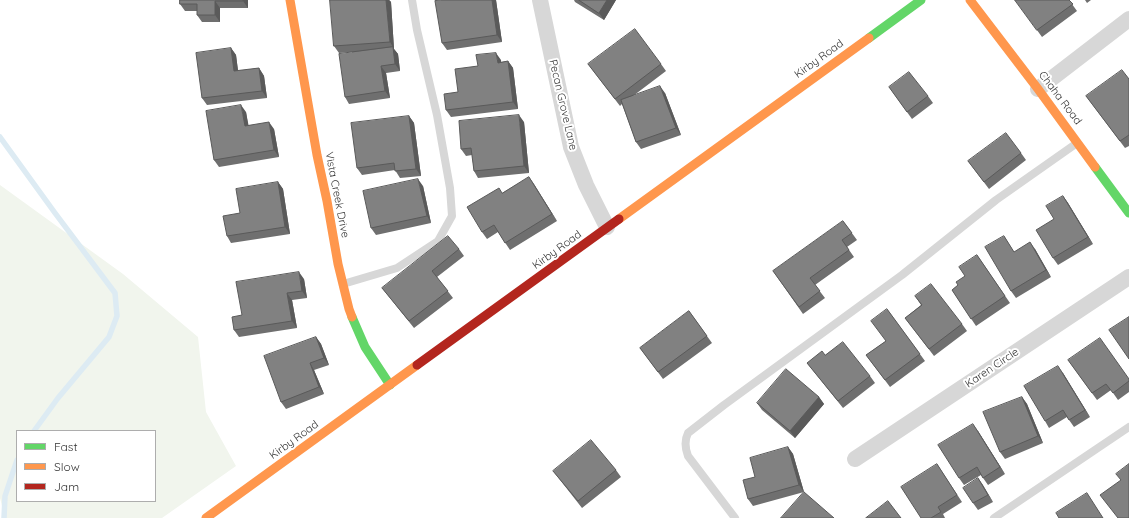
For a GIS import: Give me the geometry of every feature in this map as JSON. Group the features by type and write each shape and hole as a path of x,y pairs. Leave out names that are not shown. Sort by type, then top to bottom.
{"street":[{"name":"Vista Creek Drive","path":"290,0 317,155 349,309 365,347 390,385"},
{"name":"Pecan Grove Lane","path":"540,0 571,147 586,185 607,227"},
{"name":"Kirby Road","path":"206,518 921,0"},
{"name":"Chaha Road","path":"970,0 1129,212"},
{"path":"1038,89 1129,19"},
{"name":"Karen Circle","path":"855,459 1129,277"}],"lane":[{"path":"343,284 397,268 438,240 452,216 450,188 437,115 416,30 412,0"},
{"path":"734,518 688,456 685,449 685,439 688,433 902,275 996,200 1078,143"},
{"path":"994,518 1129,427"}],"shaded area":[{"path":"0,185 123,274 198,337 206,412 236,466 162,518 5,518 0,498"}],"building":[{"path":"180,0 243,1 215,1 215,15 197,15 197,4 180,4"},
{"path":"330,0 386,0 390,42 334,46"},
{"path":"492,0 497,35 442,43 435,1"},
{"path":"579,0 607,0 599,13"},
{"path":"1015,0 1069,0 1073,4 1037,30"},
{"path":"635,29 661,64 615,99 588,64"},
{"path":"393,47 395,64 381,66 385,91 345,97 339,54"},
{"path":"231,48 234,71 259,68 262,91 202,98 196,53"},
{"path":"496,53 498,63 508,61 513,102 446,110 444,94 458,92 455,69 478,66 476,55"},
{"path":"1122,70 1129,79 1129,135 1120,141 1086,96"},
{"path":"909,72 928,96 907,112 889,87"},
{"path":"660,86 676,128 636,142 621,100"},
{"path":"241,105 245,126 269,122 274,150 214,160 206,111"},
{"path":"519,115 524,166 474,171 471,148 461,149 459,121"},
{"path":"409,116 416,169 395,171 394,163 357,168 351,123"},
{"path":"1006,133 1021,153 984,182 968,161"},
{"path":"529,177 552,214 505,243 494,225 482,232 467,207 499,188 502,193"},
{"path":"418,179 427,216 371,228 363,191"},
{"path":"278,182 285,227 227,236 223,216 240,213 236,189"},
{"path":"1063,196 1088,237 1053,258 1036,230 1054,219 1046,206"},
{"path":"843,221 852,233 842,240 849,250 810,278 820,291 799,307 773,271"},
{"path":"448,236 459,249 432,271 448,291 409,321 382,288"},
{"path":"1004,236 1014,252 1030,242 1046,270 1011,291 985,247"},
{"path":"977,255 1005,296 971,319 952,290 958,285 956,282 965,276 959,267"},
{"path":"299,272 302,291 287,293 292,321 234,330 232,317 242,315 236,282"},
{"path":"931,284 962,324 929,349 905,318 922,305 915,296"},
{"path":"887,309 920,354 885,380 866,355 886,341 871,321"},
{"path":"689,311 707,336 658,372 640,348"},
{"path":"1129,317 1129,359 1109,330"},
{"path":"316,337 324,358 310,363 319,387 281,402 264,356"},
{"path":"1100,338 1129,379 1129,381 1113,393 1106,384 1092,393 1068,360"},
{"path":"843,342 870,376 838,401 807,363 822,351 825,355"},
{"path":"1058,366 1085,410 1069,420 1063,410 1045,421 1024,386"},
{"path":"786,369 819,397 790,431 757,403"},
{"path":"1022,397 1038,436 1000,452 983,412"},
{"path":"973,424 1000,467 983,478 977,467 959,478 938,445"},
{"path":"591,440 616,470 578,501 553,471"},
{"path":"788,447 799,485 748,499 743,480 755,477 750,458"},
{"path":"937,464 957,495 938,507 941,512 931,518 921,518 901,487"},
{"path":"1129,464 1129,518 1118,518 1100,495 1121,480 1116,474"},
{"path":"978,478 988,495 973,503 963,488"},
{"path":"804,492 834,518 781,518"},
{"path":"1087,493 1103,518 1059,518 1056,513"},
{"path":"888,501 901,518 866,518"}],"waterway":[{"path":"0,137 115,293 117,316 109,337 58,398 35,430"},
{"path":"4,518 5,496 16,463"}],"traffic: fast":[{"path":"869,38 921,0"},
{"path":"1095,167 1129,213"},
{"path":"352,317 365,347 390,385"}],"traffic: slow":[{"path":"290,0 338,264 352,317"},
{"path":"970,0 1095,167"},
{"path":"619,219 869,38"},
{"path":"206,518 417,365"}],"traffic: jam":[{"path":"417,365 619,219"}]}
